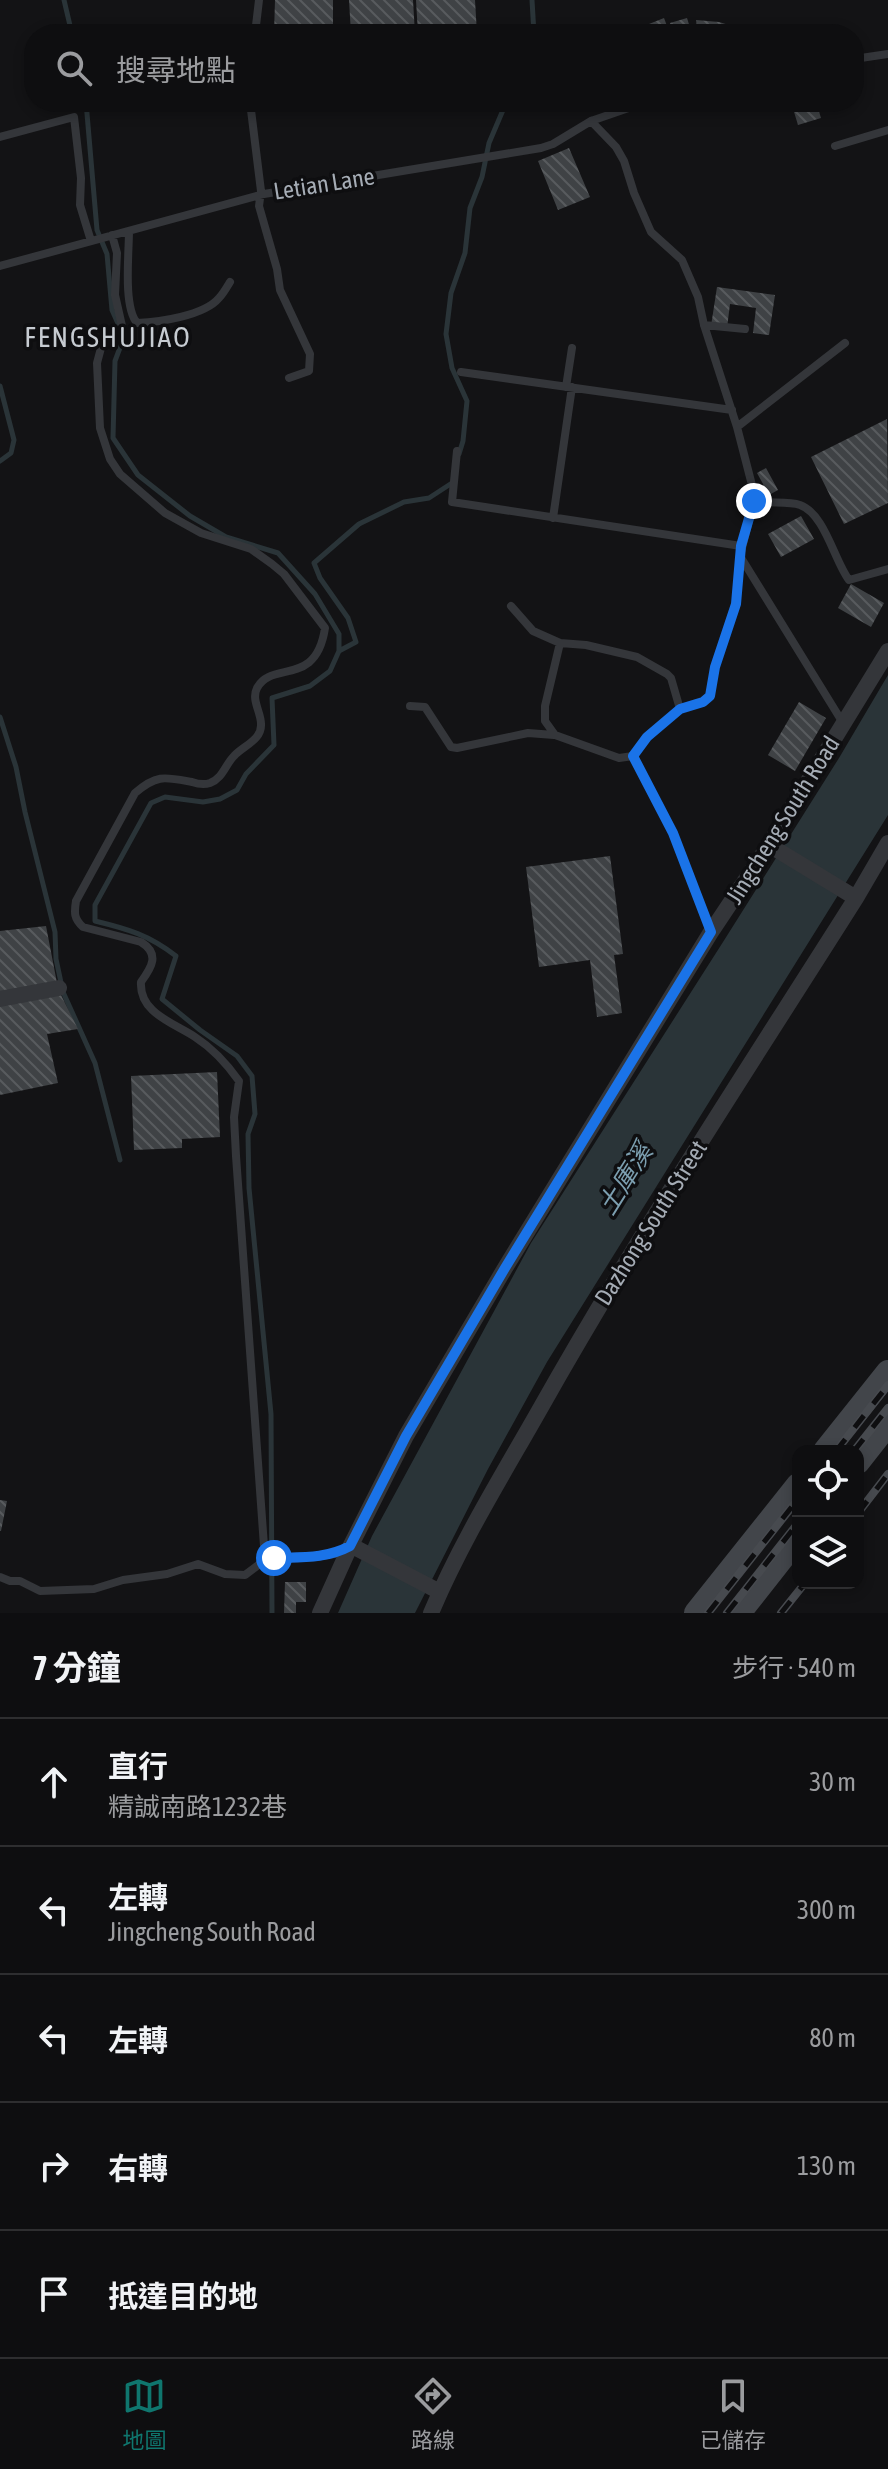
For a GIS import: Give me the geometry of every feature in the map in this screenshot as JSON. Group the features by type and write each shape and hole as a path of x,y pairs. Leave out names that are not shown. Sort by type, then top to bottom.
{"main road":[{"path":"830,1445 888,1372"},
{"path":"864,1454 888,1424"},
{"path":"696,1613 792,1493"},
{"path":"739,1613 792,1546"}],"street":[{"name":"Jingcheng South Road","path":"320,1613 406,1436 505,1268 711,932 773,848 888,651"},
{"name":"Dazhong South Street","path":"431,1613 581,1336 850,895 888,843"},
{"path":"773,848 850,895"},
{"path":"0,999 59,988"},
{"path":"353,1547 440,1592"}],"lane":[{"path":"256,24 259,0"},
{"path":"864,58 888,54"},
{"path":"251,112 259,206 280,290 310,354 309,371 289,378"},
{"name":"Letian Lane","path":"0,266 260,195 541,148 591,121 617,112"},
{"path":"0,137 74,117 81,178 80,205 91,241"},
{"path":"410,706 425,707 451,747 528,733 555,735 619,758 633,756 647,737 680,709 703,702 710,696 715,667 736,604 741,551 754,501 737,427 698,297 682,260 651,232 624,161 591,121"},
{"path":"835,146 888,130"},
{"path":"129,231 129,298 131,316 137,323 161,321 206,308 218,300 230,282"},
{"path":"112,235 117,253 115,295 122,326 101,348 97,363 100,428 110,459 120,474 165,513 201,533 251,549 272,564 284,574 325,628 323,644 308,664 263,680 258,686 255,701 260,730 246,748 234,755 222,774 210,783 202,784 160,778 147,783 135,793 76,901 74,913 83,927 149,946 154,962 141,982 143,998 161,1018 206,1045 228,1065 239,1081 234,1117 236,1156 265,1560"},
{"path":"704,325 745,329"},
{"path":"737,427 845,343"},
{"path":"553,518 572,348"},
{"path":"461,372 732,410"},
{"path":"457,451 452,502 741,551 844,724"},
{"path":"754,501 799,504 809,511 824,531 849,580 888,569"},
{"path":"511,606 533,631 560,643 586,645 637,657 671,678 680,709"},
{"path":"555,735 545,721 545,706 560,643"},
{"path":"633,756 673,833 711,932"},
{"path":"0,1577 20,1581 40,1591 94,1589 123,1580 167,1574 198,1564 225,1574 245,1575 265,1560 334,1554 353,1547"}],"water":[{"name":"土庫溪","path":"888,675 888,815 547,1362 488,1469 415,1613 338,1613 372,1536 531,1243 839,758"}],"building":[{"path":"275,0 333,0 333,24 274,24"},
{"path":"349,0 413,0 414,24 350,24"},
{"path":"416,0 475,0 476,24 417,24"},
{"path":"664,18 666,24 649,24"},
{"path":"687,18 689,24 670,24"},
{"path":"696,20 726,24 697,24"},
{"path":"794,112 819,112 821,118 798,125"},
{"path":"569,148 590,197 558,210 538,161"},
{"path":"717,287 775,295 769,335 753,333 756,308 730,304 727,328 711,326"},
{"path":"887,419 888,503 844,524 811,457"},
{"path":"766,468 778,490 769,495 757,473"},
{"path":"801,516 814,539 781,557 768,534"},
{"path":"851,584 884,603 871,627 838,608"},
{"path":"799,702 826,718 795,771 768,755"},
{"path":"610,856 623,954 614,955 622,1013 597,1017 590,960 539,967 526,867"},
{"path":"46,926 57,983 0,994 0,931"},
{"path":"60,993 78,1029 47,1034 58,1083 0,1095 0,1003"},
{"path":"217,1072 220,1137 182,1139 182,1148 134,1150 131,1076"},
{"path":"0,1500 7,1501 1,1531 0,1531"},
{"path":"285,1582 306,1582 306,1602 296,1602 296,1613 284,1613"}],"waterway":[{"path":"64,0 70,24"},
{"path":"532,0 533,24"},
{"path":"87,112 97,230 107,254 112,310 124,337 115,361 113,438 138,475 190,516 226,537 278,553 315,594 339,634 339,651 330,671 310,686 272,698 274,745 246,774 237,790 220,799 203,802 165,797 151,803 95,905 95,921 138,934 176,956 162,999 237,1056 252,1076 255,1114 248,1134 249,1188 271,1414 272,1613"},
{"path":"459,454 467,401 452,368 446,334 451,293 465,253 470,208 482,177 489,143 502,112"},
{"path":"0,386 14,440 11,453 0,461"},
{"path":"339,651 356,642 348,618 320,578 314,563 359,524 404,502 429,498 452,483"},
{"path":"0,717 16,767 55,932 56,959 63,992 95,1063 120,1160"}],"railway":[{"path":"841,1445 888,1385"},
{"path":"859,1445 888,1408"},
{"path":"864,1505 888,1474"},
{"path":"708,1613 792,1507"},
{"path":"727,1613 792,1531"},
{"path":"781,1613 800,1589"}],"district":[{"name":"FENGSHUJIAO","path":"108,337"}],"route":[{"path":"274,1558 316,1557 334,1554 350,1546 406,1436 711,932 673,833 633,756 647,737 680,709 703,702 710,696 713,673 736,604 741,546 754,501"}]}
